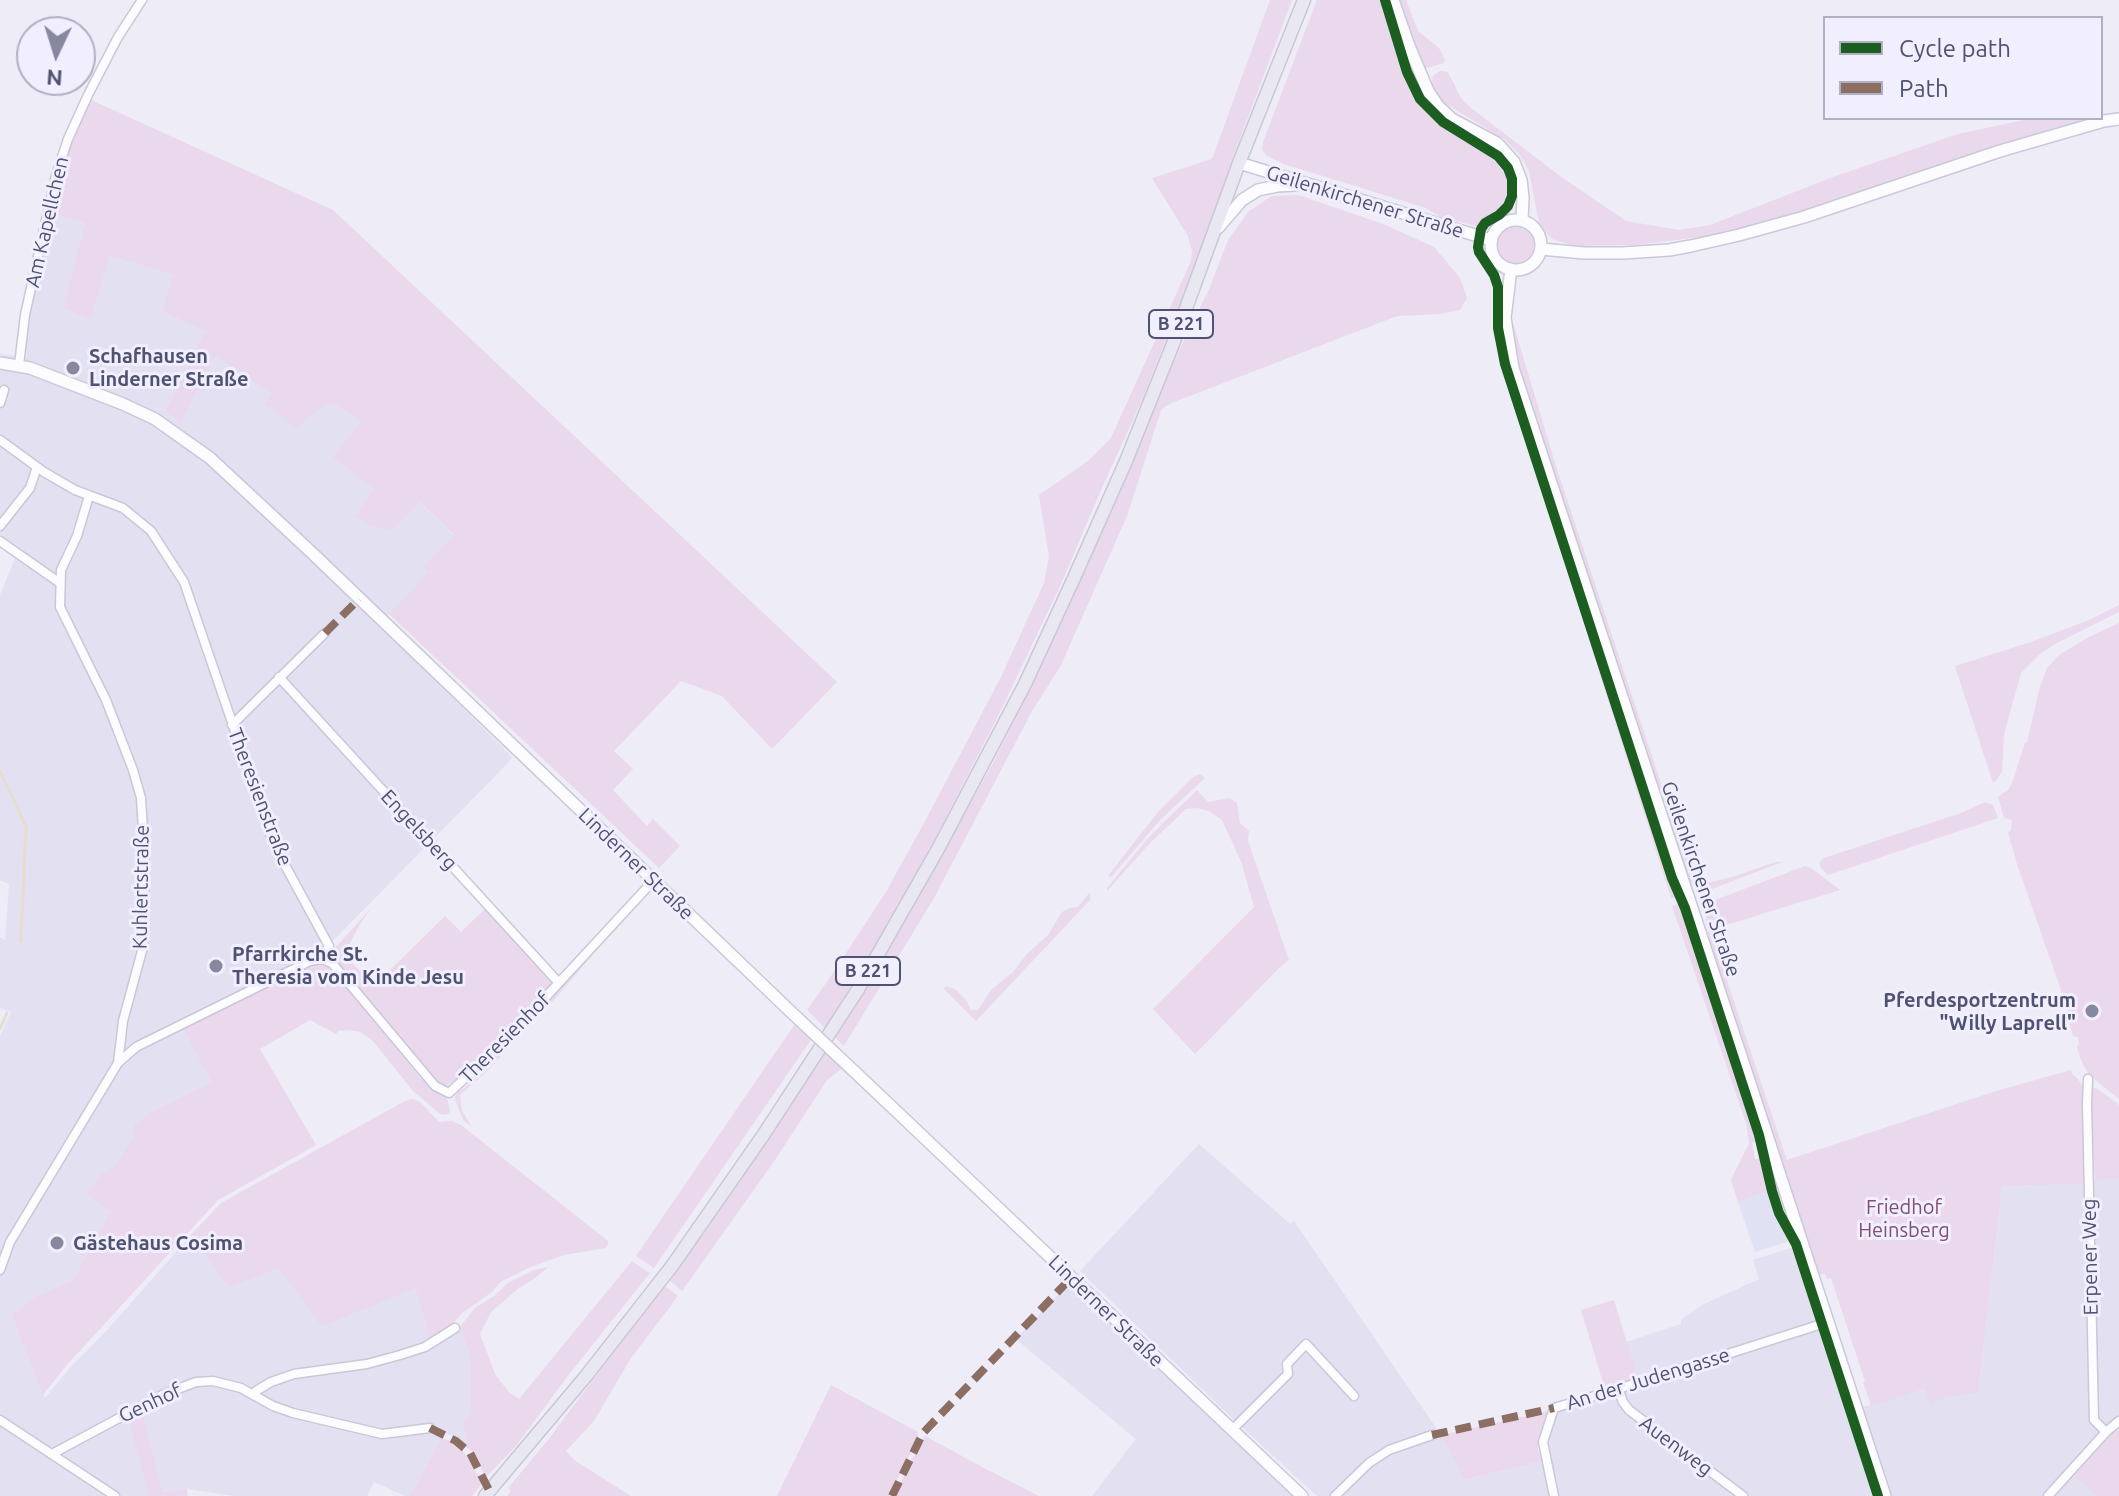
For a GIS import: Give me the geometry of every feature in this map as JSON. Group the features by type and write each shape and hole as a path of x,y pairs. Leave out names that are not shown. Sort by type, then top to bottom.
{"main road":[{"name":"B 221","path":"485,1496 586,1376 672,1266 764,1134 857,991 938,849 1017,698 1126,461 1304,0"},
{"path":"1393,0 1428,91 1438,106 1452,119 1497,143 1514,162 1521,180 1522,220"},
{"path":"1541,249 1623,253 1703,244 1804,217 2000,151 2119,119"},
{"name":"Geilenkirchener Straße","path":"1239,163 1491,240"},
{"path":"1213,235 1242,200 1258,190 1305,185"},
{"path":"1522,220 1537,229 1542,241 1541,249 1532,265 1511,269 1500,264 1494,256 1491,240 1495,230 1504,223 1522,220"},
{"name":"Geilenkirchener Straße","path":"1511,269 1505,318 1518,386 1885,1496"},
{"name":"Linderner Straße","path":"0,363 19,365 69,382 155,419 210,458 1302,1496"}],"street":[{"name":"Am Kapellchen","path":"19,365 25,315 64,151 94,83 142,0"},
{"path":"0,403 4,390"},
{"name":"Theresienstraße","path":"0,440 75,490 123,508 151,531 184,582 274,845 329,946 322,959"},
{"path":"0,526 30,488 37,467"},
{"name":"Kuhlertstraße","path":"0,1270 10,1242 118,1063 123,1021 143,947 145,861 141,798 106,700 60,607 61,570 77,536 89,496"},
{"path":"0,541 60,583"},
{"path":"232,725 325,633"},
{"name":"Engelsberg","path":"279,677 559,983"},
{"name":"Theresienhof","path":"322,959 332,963 435,1086 449,1093 496,1050 654,880"},
{"path":"118,1063 136,1047 310,961 322,959"},
{"name":"Erpener Weg","path":"2088,1079 2094,1420 2106,1432"},
{"name":"An der Judengasse","path":"1554,1496 1543,1442 1554,1408 1828,1322"},
{"path":"253,1395 271,1382 294,1374 367,1364 425,1347 455,1328"},
{"path":"1232,1430 1288,1374 1287,1364 1306,1344 1354,1396"},
{"name":"Genhof","path":"52,1454 162,1395 196,1382 213,1381 241,1388 293,1413 382,1434 430,1428"},
{"name":"Auenweg","path":"1618,1389 1629,1410 1743,1496"},
{"path":"0,1420 115,1496"},
{"path":"2048,1496 2119,1421"},
{"path":"1335,1496 1369,1463 1389,1450 1432,1435"}],"shaded area":[{"path":"50,212 85,223 63,308 90,318 110,256 173,275 205,331 165,412 181,422 215,356 273,393 330,402 361,421 332,457 376,489 356,516 420,502 454,536 424,567 430,572 380,624 512,757 318,956 181,1021 211,1082 151,1112 116,1165 101,1174 88,1194 112,1212 73,1280 35,1297 12,1315 45,1398 191,1235 229,1288 279,1268 415,1288 435,1345 460,1327 471,1358 471,1413 462,1421 467,1441 462,1444 445,1433 410,1496 374,1482 367,1496 234,1496 187,1489 163,1492 141,1410 149,1496 0,1496 0,1036 11,1012 0,1008 0,937 5,940 9,884 0,880 0,595 18,551 0,535 0,354 27,357 25,339"},
{"path":"1199,1144 1290,1224 1294,1221 1441,1435 1466,1480 1542,1461 1557,1410 1639,1384 1626,1342 1681,1324 1681,1320 1702,1305 1759,1279 1753,1260 1794,1247 1874,1496 1317,1496 1080,1271"},
{"path":"2119,1179 2119,1496 1889,1496 1860,1408 1926,1389 1931,1403 1978,1393 2002,1186 2087,1184 2095,1180"},
{"path":"1770,1190 1779,1217 1793,1240 1755,1252 1738,1202"},
{"path":"1068,1284 1299,1496 1092,1496 1136,1439 1016,1339"}],"green space":[{"path":"1270,0 1292,0 1196,264 1143,398 1002,708 921,866 826,1029 807,1010 886,892 1001,677 1044,583 1049,557 1039,495 1088,461 1111,438 1191,261 1188,236 1152,178 1212,159"},
{"path":"1317,0 1391,0 1417,83 1430,112 1441,123 1449,122 1503,155 1515,179 1516,200 1509,214 1490,225 1476,226 1440,217 1426,208 1267,156 1262,150 1263,142"},
{"path":"1396,0 1406,0 1418,31 1439,48 1444,63 1423,69"},
{"path":"1440,71 1448,72 1461,98 1471,108 1560,176 1626,221 1679,230 1710,225 1833,177 1958,134 2024,120 2093,120 1806,212 1726,234 1635,245 1573,246 1552,239 1539,223 1529,171 1520,155 1504,139 1446,104 1431,86 1433,76"},
{"path":"89,99 333,210 837,682 772,749 722,696 681,681 614,751 633,769 613,790 647,826 653,819 680,846 659,868 389,614 429,572 423,567 454,535 420,502 392,530 368,525 355,516 375,489 332,457 361,421 330,402 296,427 265,405 272,393 215,356 181,422 165,412 205,331 163,311 173,275 110,256 90,319 63,308 85,223 50,212 64,158"},
{"path":"1298,195 1383,224 1434,247 1460,278 1467,298 1460,310 1397,316 1169,404 1161,410 1127,516 1061,665 1031,713 934,898 844,1046 833,1035 892,943 991,767 1037,675 1074,596 1157,396 1210,287 1228,240 1249,211 1272,196"},
{"path":"1515,226 1529,231 1534,245 1529,259 1515,264 1501,259 1496,245 1501,231"},
{"path":"1510,313 1555,463 1697,885 1782,862 1712,889 1696,889 1690,882 1515,364"},
{"path":"2119,605 2119,612 2055,644 2021,673 2004,734 2002,771 1993,783 1955,666 2031,642"},
{"path":"2119,623 2119,1099 2089,1075 2080,1058 2078,1037 2073,1036 2061,990 2017,864 2008,832 2011,831 2012,820 2004,818 1998,797 2012,783 2027,743 2047,668 2059,655"},
{"path":"1592,636 1676,897 1671,898 1588,637"},
{"path":"1200,774 1205,778 1161,819 1110,878 1111,872 1158,812 1193,777"},
{"path":"1197,790 1208,802 1230,798 1237,803 1240,823 1249,831 1248,841 1289,960 1195,1054 1153,1009 1254,907 1242,864 1222,820 1209,811 1186,809 1107,891 1107,888 1150,836"},
{"path":"1985,802 1993,805 1998,818 1828,875 1819,863 1824,858 1961,813"},
{"name":"Friedhof Heinsberg","path":"1805,866 1840,890 1710,930 1787,1160 1996,1091 2071,1070 2084,1089 2087,1184 2002,1186 1978,1393 1948,1397 1930,1404 1925,1389 1871,1406 1831,1278 1827,1279 1825,1274 1819,1275 1817,1272 1706,923 1707,903"},
{"path":"654,887 813,1037 654,1268 636,1256 795,1024 651,889"},
{"path":"1090,892 1090,900 976,1021 944,989 946,986 955,989 971,1010 978,1010 991,990 1048,935 1062,912 1078,907"},
{"path":"1681,903 1759,1140 1752,1143 1755,1159 1764,1159 1767,1173 1770,1190 1738,1202 1731,1180 1749,1143 1746,1123 1672,906"},
{"path":"488,906 556,982 463,1076 445,1086 436,1081 338,965 335,948 372,907 344,954 374,986 445,916 461,932"},
{"path":"602,944 554,1000 460,1095 462,1111 472,1127 463,1120 455,1099 456,1093 465,1088"},
{"path":"319,963 331,966 421,1079 444,1095 450,1112 440,1114 413,1091 373,1041 360,1032 349,1030 336,1034 310,1020 260,1049 316,1145 218,1200 43,1395 12,1315 35,1297 73,1280 111,1212 87,1194 101,1174 116,1165 135,1135 134,1126 151,1112 211,1082 183,1027 304,965"},
{"path":"825,1047 1030,1242 1027,1244 841,1069 827,1080 775,1160 682,1291 667,1278"},
{"path":"2092,1087 2119,1105 2119,1179 2095,1180 2089,1091"},
{"path":"413,1099 439,1122 452,1121 461,1125 608,1241 608,1245 564,1255 502,1281 431,1340 415,1288 322,1326 279,1268 229,1288 191,1235 221,1203"},
{"path":"632,1261 650,1273 516,1446 486,1477 472,1452 462,1444 467,1441 462,1421 471,1413 471,1358 460,1327 475,1308 508,1283 534,1270 548,1267 491,1312 480,1334 496,1376 519,1399"},
{"path":"663,1285 678,1296 631,1358 594,1421 566,1451 574,1460 631,1496 507,1496 511,1491 508,1488 548,1440"},
{"path":"1614,1300 1638,1379 1605,1389 1581,1310"},
{"path":"831,1385 918,1432 918,1438 889,1496 777,1496"},
{"path":"141,1409 163,1492 187,1489 188,1496 149,1496 128,1415"},
{"path":"1549,1411 1538,1443 1542,1461 1465,1480 1441,1435"},
{"path":"2119,1431 2119,1496 2098,1496 2075,1476 2113,1432"},
{"path":"925,1436 984,1468 1039,1496 894,1496"},
{"path":"442,1438 457,1444 482,1483 472,1496 410,1496"}],"waterway":[{"path":"0,771 26,826 21,941"},
{"path":"0,1029 7,1013"}],"marked path":[{"path":"325,633 359,599"},
{"path":"892,1496 923,1433 1071,1278"},
{"path":"1432,1435 1554,1408"},
{"path":"430,1428 456,1441 470,1453 492,1496"}],"cycle path":[{"path":"1385,0 1407,72 1420,99 1443,122 1498,156 1512,179 1512,196 1508,206 1485,223 1478,247 1498,287 1498,328 1505,364 1759,1135 1779,1213 1796,1244 1878,1496"}],"place":[{"name":"Schafhausen Linderner Straße","path":"73,368"},
{"name":"Pfarrkirche St. Theresia vom Kinde Jesu","path":"216,966"},
{"name":"Pferdesportzentrum \"Willy Laprell\"","path":"2092,1011"},
{"name":"Gästehaus Cosima","path":"57,1243"}]}
